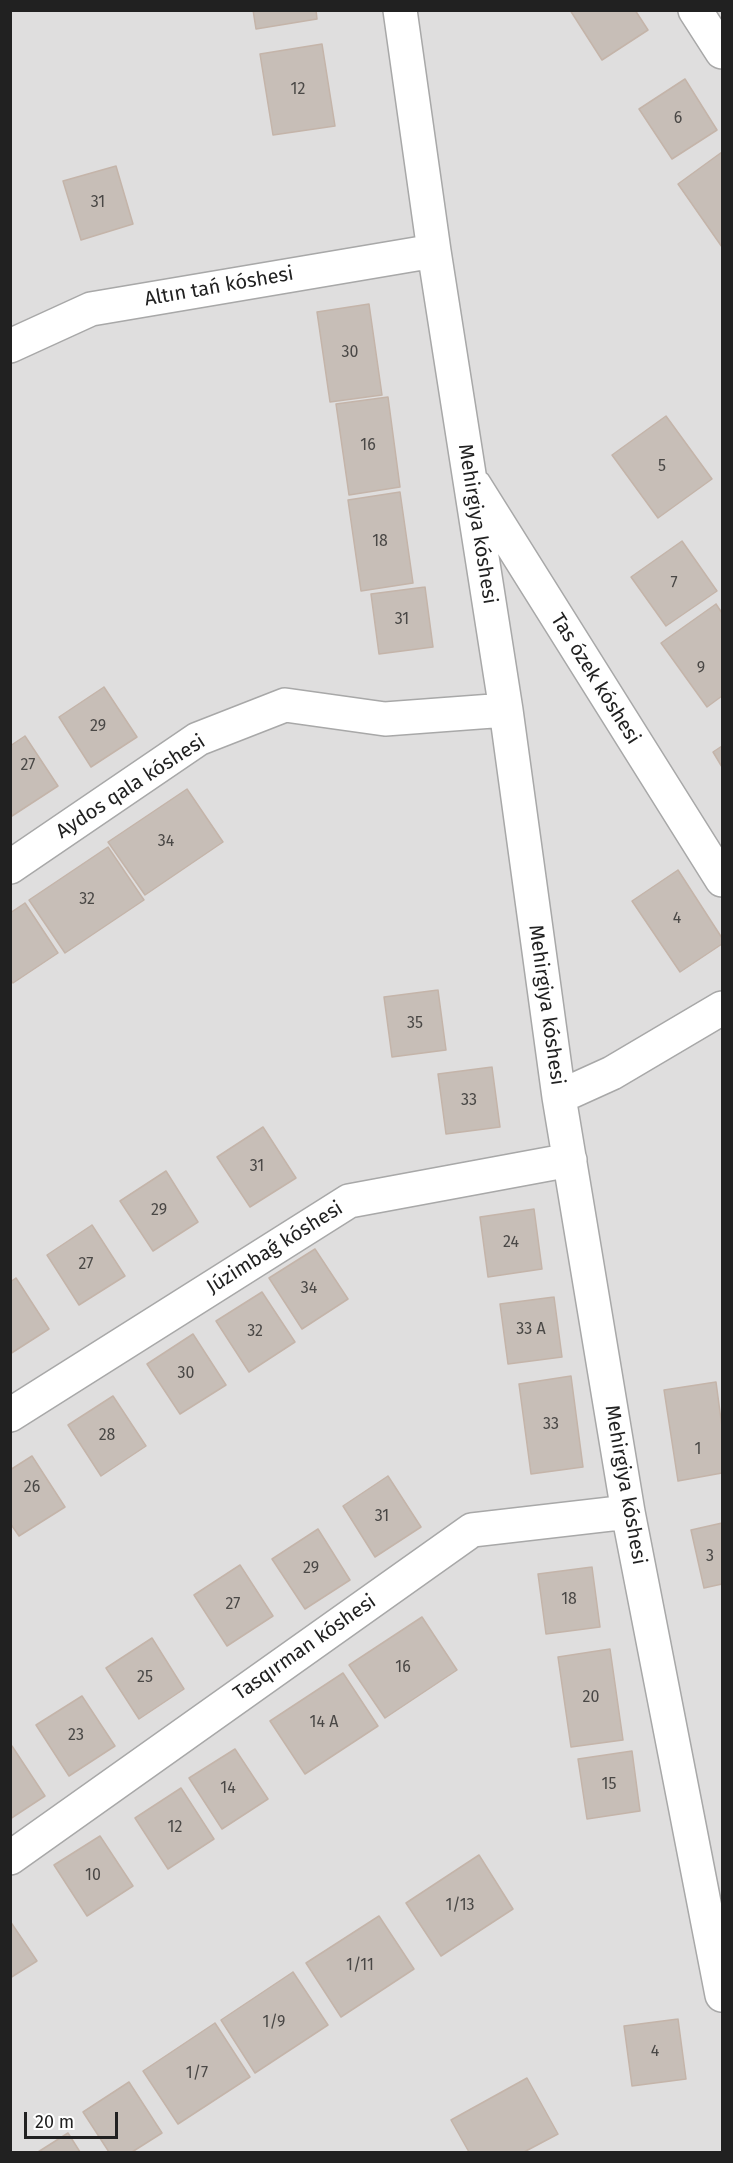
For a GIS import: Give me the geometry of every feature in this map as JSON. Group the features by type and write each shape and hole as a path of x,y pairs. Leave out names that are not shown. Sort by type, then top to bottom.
{"street":[{"name":"Mehirgiya kóshesi","path":"400,10 434,250 506,711 559,1097 628,1512 723,1995"},
{"path":"695,10 723,52"},
{"name":"Altın tań kóshesi","path":"10,346 91,309 434,250"},
{"name":"Tas ózek kóshesi","path":"469,477 723,880"},
{"name":"Aydos qala kóshesi","path":"10,867 198,739 285,705 385,719 506,711"},
{"path":"559,1097 612,1073 723,1008"},
{"name":"Júzimbaǵ kóshesi","path":"10,1415 349,1201 570,1160"},
{"name":"Tasqırman kóshesi","path":"10,1858 472,1530 628,1512"}],"shaded area":[{"path":"11,11 722,11 722,2152 11,2152"}],"building":[{"path":"253,10 316,10 317,19 256,29"},
{"path":"570,10 635,10 648,30 602,60"},
{"path":"322,44 335,126 273,135 260,54"},
{"path":"685,79 717,130 672,159 639,109"},
{"path":"722,152 722,247 678,184"},
{"path":"116,166 133,224 81,240 63,181"},
{"path":"369,304 382,395 330,402 317,312"},
{"path":"388,397 400,487 349,495 336,404"},
{"path":"666,416 712,479 658,518 612,455"},
{"path":"400,492 413,583 361,591 348,500"},
{"path":"682,541 717,591 666,626 631,577"},
{"path":"425,587 433,647 379,654 371,594"},
{"path":"716,604 722,613 722,696 707,707 661,643"},
{"path":"104,687 137,737 91,767 59,717"},
{"path":"25,736 58,786 12,816 10,813 10,746"},
{"path":"722,746 722,767 713,752"},
{"path":"187,789 223,842 145,895 108,842"},
{"path":"108,847 144,900 65,953 29,900"},
{"path":"678,870 722,938 722,944 680,972 632,901"},
{"path":"25,903 58,953 13,983 10,980 10,913"},
{"path":"438,990 446,1050 392,1057 384,997"},
{"path":"492,1067 500,1127 446,1134 438,1074"},
{"path":"263,1127 296,1178 250,1207 217,1157"},
{"path":"166,1171 198,1222 153,1251 120,1201"},
{"path":"534,1209 542,1269 488,1277 480,1217"},
{"path":"92,1225 125,1276 79,1305 47,1255"},
{"path":"315,1249 348,1299 302,1329 269,1278"},
{"path":"16,1278 49,1329 10,1354 10,1282"},
{"path":"262,1292 295,1342 249,1372 216,1321"},
{"path":"554,1297 562,1357 508,1364 500,1304"},
{"path":"193,1334 226,1385 180,1414 147,1364"},
{"path":"571,1376 583,1467 531,1474 519,1384"},
{"path":"716,1382 722,1427 722,1473 678,1481 664,1390"},
{"path":"113,1396 146,1446 101,1476 68,1425"},
{"path":"32,1456 65,1507 19,1536 10,1523 10,1470"},
{"path":"388,1476 421,1527 375,1557 343,1506"},
{"path":"722,1523 722,1584 704,1588 691,1530"},
{"path":"318,1529 350,1580 305,1609 272,1559"},
{"path":"240,1565 273,1616 227,1646 194,1595"},
{"path":"592,1567 600,1627 546,1634 538,1574"},
{"path":"422,1617 457,1670 385,1718 349,1665"},
{"path":"152,1638 184,1689 139,1719 106,1668"},
{"path":"610,1649 623,1740 571,1747 558,1657"},
{"path":"343,1673 378,1726 305,1774 270,1721"},
{"path":"82,1696 115,1746 69,1776 36,1725"},
{"path":"12,1746 45,1796 10,1819 10,1747"},
{"path":"235,1749 268,1799 222,1829 189,1778"},
{"path":"632,1751 640,1811 587,1819 578,1759"},
{"path":"181,1788 214,1839 168,1869 135,1818"},
{"path":"100,1836 133,1886 87,1916 54,1865"},
{"path":"479,1855 513,1909 441,1956 406,1903"},
{"path":"379,1916 414,1969 341,2017 306,1963"},
{"path":"10,1921 37,1961 10,1978"},
{"path":"293,1972 328,2025 255,2073 221,2020"},
{"path":"678,2019 686,2079 632,2086 624,2026"},
{"path":"215,2023 250,2077 178,2124 143,2071"},
{"path":"527,2078 558,2134 524,2152 469,2152 451,2120"},
{"path":"129,2082 162,2133 132,2152 109,2152 83,2112"},
{"path":"68,2133 80,2152 38,2152"}]}
